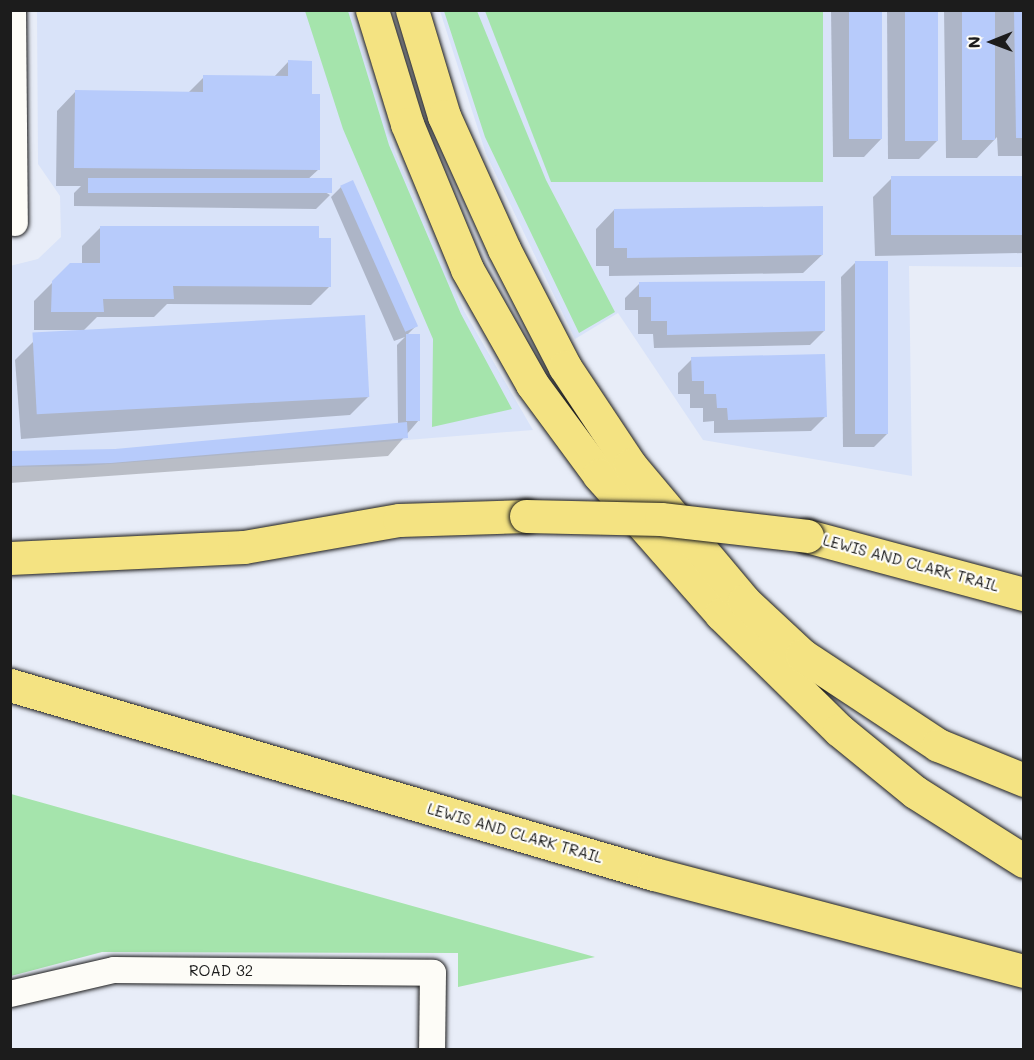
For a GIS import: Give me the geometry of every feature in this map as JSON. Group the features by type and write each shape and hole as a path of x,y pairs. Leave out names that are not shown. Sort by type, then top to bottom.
{"highway":[{"path":"372,10 407,124 467,269 532,384 599,476 721,614 839,730 915,792 1023,861"},
{"path":"412,10 444,116 504,249 566,367 630,465 744,601 802,655 938,745 1023,780"},
{"name":"LEWIS AND CLARK TRAIL","path":"10,558 244,547 399,520 526,516 661,519 807,536 1023,594"},
{"name":"LEWIS AND CLARK TRAIL","path":"10,685 654,874 1023,971"}],"street":[{"path":"13,10 15,223"},
{"name":"ROAD 32","path":"10,994 114,970 433,973 432,1050"}],"shaded area":[{"path":"37,11 351,11 395,152 464,311 533,430 84,466 11,467 10,266 38,259 61,237 60,196 38,164"},
{"path":"440,11 1023,11 1023,267 909,266 912,476 703,440 618,313 575,339 486,154"}],"green space":[{"path":"305,11 348,11 389,145 461,314 512,409 432,427 433,339 343,129"},
{"path":"444,11 477,11 546,180 615,312 579,333 485,137"},
{"path":"485,11 823,11 823,182 551,182"},
{"path":"11,794 595,957 458,987 458,953 102,952 11,976"}],"building":[{"path":"849,10 882,10 882,139 849,139"},
{"path":"905,10 938,10 938,141 905,141"},
{"path":"962,10 995,10 995,140 962,140"},
{"path":"1014,10 1024,10 1024,138 1016,138"},
{"path":"288,60 312,61 312,94 320,94 320,170 74,168 75,90 203,92 203,75 288,76"},
{"path":"891,176 1024,176 1024,235 891,235"},
{"path":"88,178 332,178 332,193 88,193"},
{"path":"353,180 418,326 405,332 340,186"},
{"path":"823,206 823,255 627,258 627,248 614,248 614,209"},
{"path":"100,226 319,226 319,238 331,238 331,287 173,286 174,299 103,299 104,312 51,312 52,281 70,263 100,263"},
{"path":"855,261 888,261 888,434 855,434"},
{"path":"825,281 825,331 667,335 667,321 651,321 651,297 639,297 639,282"},
{"path":"365,315 369,397 37,414 32,332"},
{"path":"406,334 420,334 420,421 406,421"},
{"path":"825,354 827,417 728,420 727,408 717,408 716,394 704,394 704,381 692,381 691,357"},
{"path":"407,422 408,438 111,463 10,466 10,451 115,449"}]}
